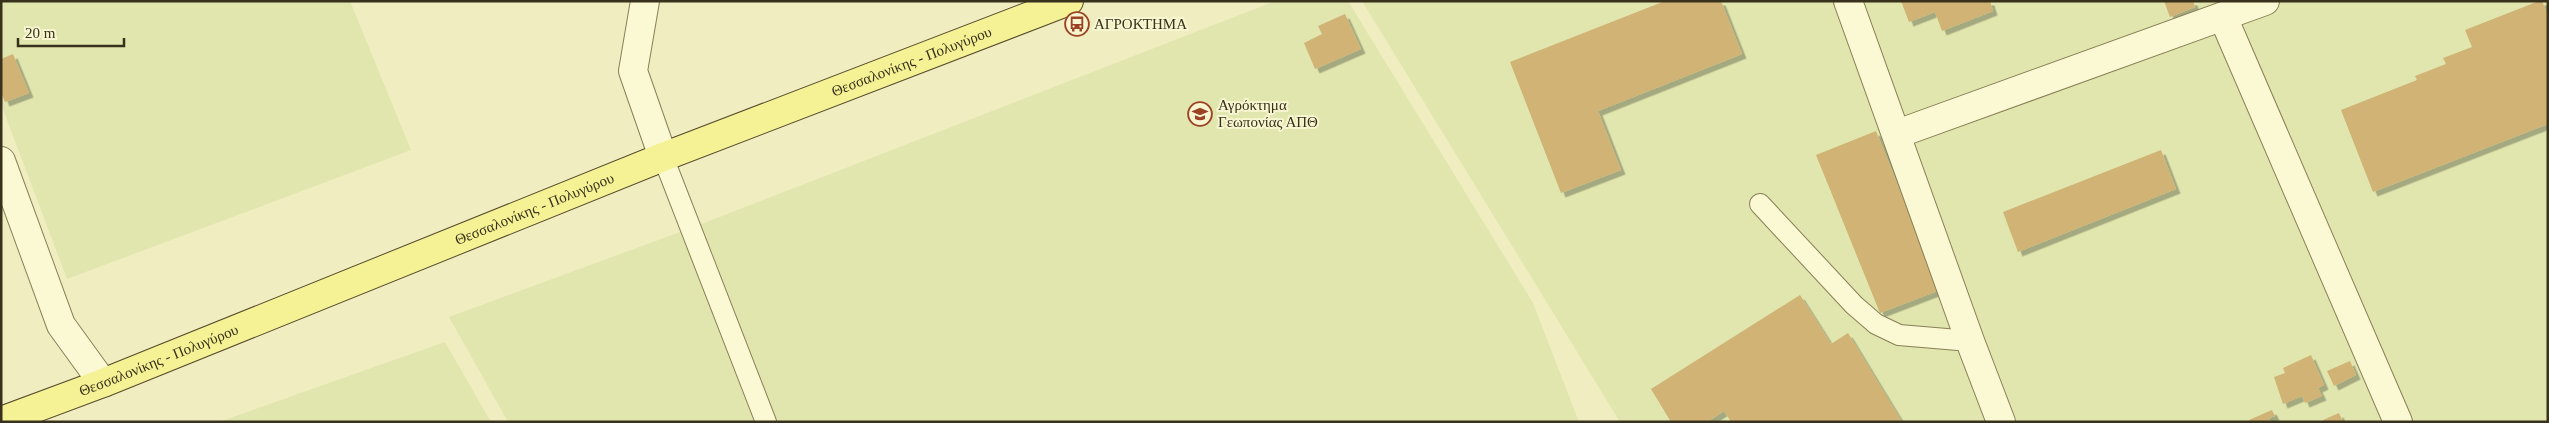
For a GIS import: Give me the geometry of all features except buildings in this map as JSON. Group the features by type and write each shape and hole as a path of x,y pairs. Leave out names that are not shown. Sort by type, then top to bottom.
{"main road":[{"name":"Θεσσαλονίκης - Πολυγύρου","path":"1,421 103,383 663,157 1068,1"}],"street":[{"path":"645,1 633,71 663,157"},
{"path":"1848,1 2001,422"},
{"path":"1897,134 2265,1"},
{"path":"2223,17 2398,422"},
{"path":"1,161 61,325 103,383"}],"lane":[{"path":"663,157 766,422"},
{"path":"1760,204 1854,305 1876,324 1899,335 1970,341"}],"green space":[{"path":"1,1 350,1 411,150 67,279 1,104"},
{"name":"Αγρόκτημα Γεωπονίας ΑΠΘ","path":"1275,1 1348,1 1533,303 1579,422 508,422 449,317 691,228"},
{"path":"1362,1 2548,1 2548,422 1620,422"},
{"path":"445,342 491,422 219,422"}],"place":[{"name":"ΑΓΡΟΚΤΗΜΑ","path":"1077,24"},
{"name":"Αγρόκτημα Γεωπονίας ΑΠΘ","path":"1200,114"}]}
